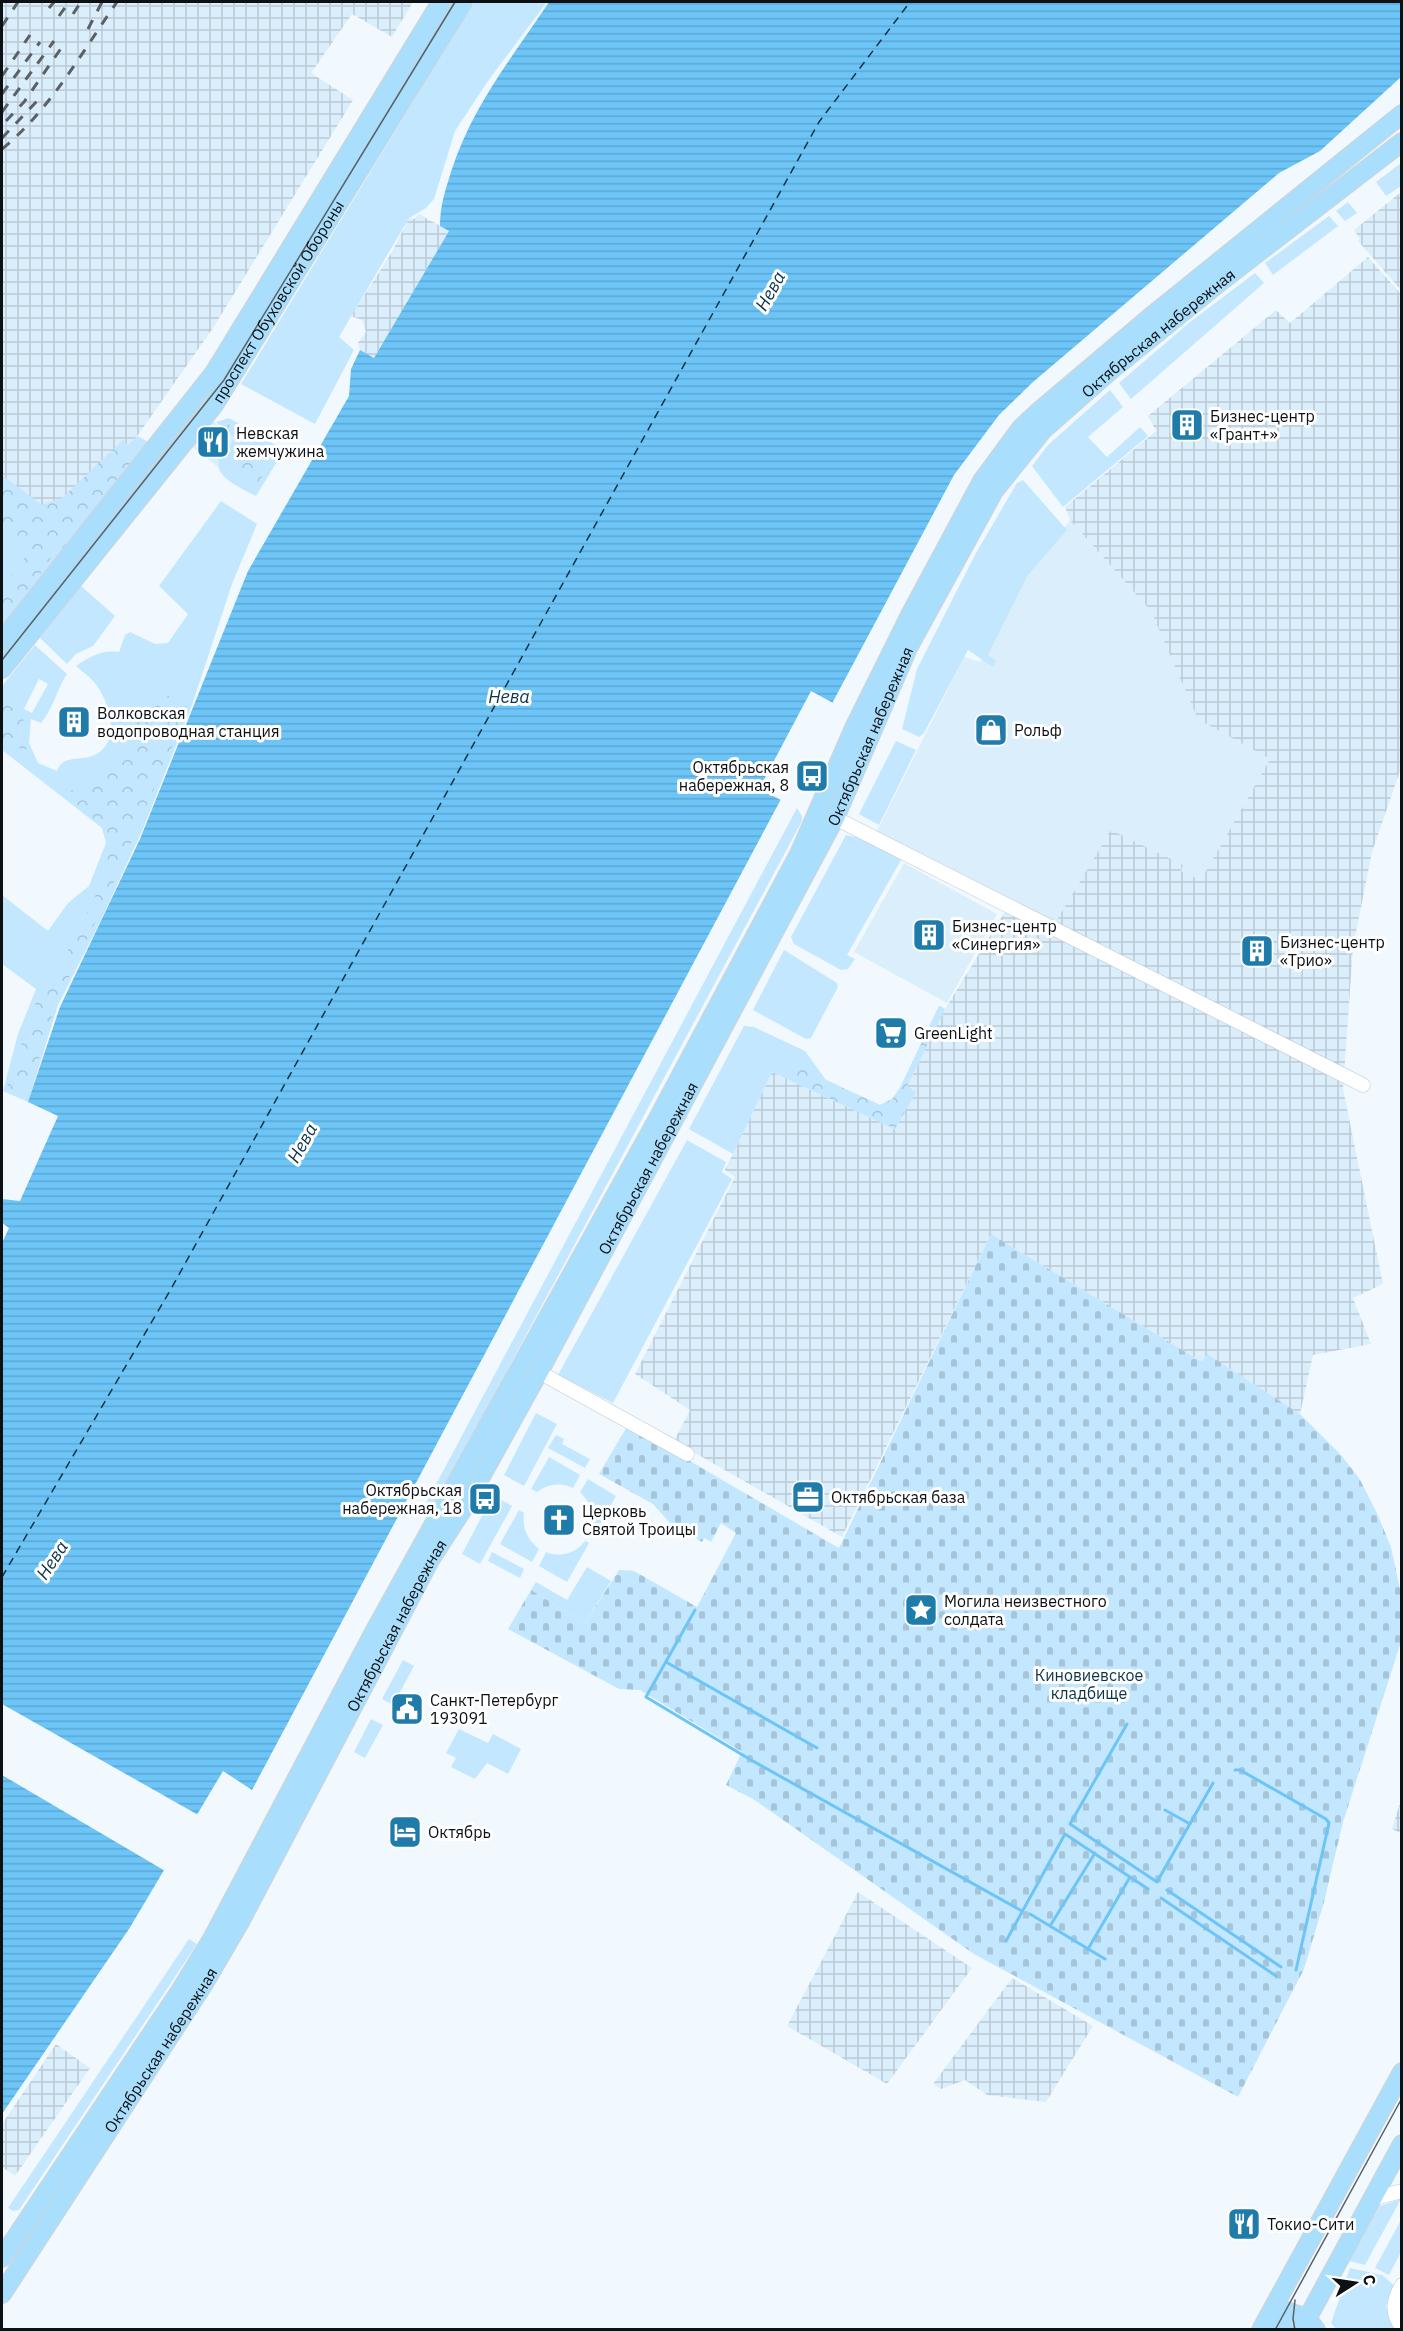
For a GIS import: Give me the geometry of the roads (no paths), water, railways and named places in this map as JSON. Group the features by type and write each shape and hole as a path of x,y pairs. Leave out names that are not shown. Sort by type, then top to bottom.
{"main road":[{"name":"проспект Обуховской Обороны","path":"2,641 214,373 441,2"},
{"name":"проспект Обуховской Обороны","path":"2,669 219,398 463,2"},
{"name":"Октябрьская набережная","path":"2,2259 180,1991 226,1914 373,1634 657,1120 798,854 854,728 910,615 982,481 1021,428 1037,412 1145,321 1401,114"},
{"name":"Октябрьская набережная","path":"2,2294 199,1991 240,1922 430,1560 463,1509 540,1372 750,973 835,819 908,648 994,491 1043,430 1110,371 1220,282 1401,142"},
{"path":"1261,2330 1401,2072"},
{"path":"1274,2307 1308,2326 1401,2144"},
{"path":"1274,2307 1284,2330"}],"street":[{"path":"835,819 1363,1085"},
{"path":"540,1372 687,1454"},
{"path":"1372,2199 1401,2191"},
{"path":"1401,2285 1393,2306 1394,2314 1401,2327"}],"water":[{"name":"Нева","path":"549,2 1401,2 1401,77 1320,151 1279,173 1033,382 999,415 954,475 252,1790 223,1771 129,1929 2,2114 2,1243 9,1228 2,1223 2,1199 20,1201 58,1116 28,1102 60,1007 140,839 248,571 349,396 351,369 360,350 374,358 449,231 440,226 443,199 470,125 494,83"}],"waterway":[{"path":"695,1610 646,1697 751,1760 1022,1911"},
{"path":"666,1662 817,1748"},
{"path":"1127,1724 1070,1824 1157,1882 1213,1783"},
{"path":"1235,1770 1240,1770 1326,1819 1329,1823 1296,1970"},
{"path":"1165,1810 1190,1824"},
{"path":"1006,1941 1065,1834 1148,1889"},
{"path":"1050,1926 1095,1853"},
{"path":"1088,1949 1130,1877"},
{"path":"1167,1890 1281,1967"},
{"path":"1161,1898 1276,1976"},
{"path":"1030,1914 1105,1959"}],"tram line":[{"path":"2,660 224,380 455,2"},
{"path":"1275,2330 1402,2098"},
{"path":"1295,2300 1293,2319 1295,2330"}],"railway":[{"path":"2,26 18,2"},
{"path":"49,8 54,2"},
{"path":"59,16 69,2"},
{"path":"73,14 81,2"},
{"path":"88,29 102,2"},
{"path":"2,149 19,134 50,99 117,2"},
{"path":"2,76 30,35"},
{"path":"2,112 54,41"},
{"path":"2,94 40,42"},
{"path":"6,121 24,102 62,47"},
{"path":"2,138 37,101"}],"place":[{"name":"Бизнес-центр «Грант+»","path":"1187,425"},
{"name":"Невская жемчужина","path":"213,442"},
{"name":"Волковская водопроводная станция","path":"74,722"},
{"name":"Рольф","path":"991,730"},
{"name":"Октябрьская набережная, 8","path":"812,776"},
{"name":"Бизнес-центр «Синергия»","path":"929,935"},
{"name":"Бизнес-центр «Трио»","path":"1257,951"},
{"name":"GreenLight","path":"891,1033"},
{"name":"Октябрьская база","path":"808,1497"},
{"name":"Октябрьская набережная, 18","path":"485,1499"},
{"name":"Церковь Святой Троицы","path":"559,1520"},
{"name":"Могила неизвестного солдата","path":"921,1610"},
{"name":"Санкт-Петербург 193091","path":"407,1709"},
{"name":"Октябрь","path":"405,1832"},
{"name":"Токио-Сити","path":"1244,2224"}],"park label":[{"name":"Киновиевское кладбище","path":"1089,1684"}]}
